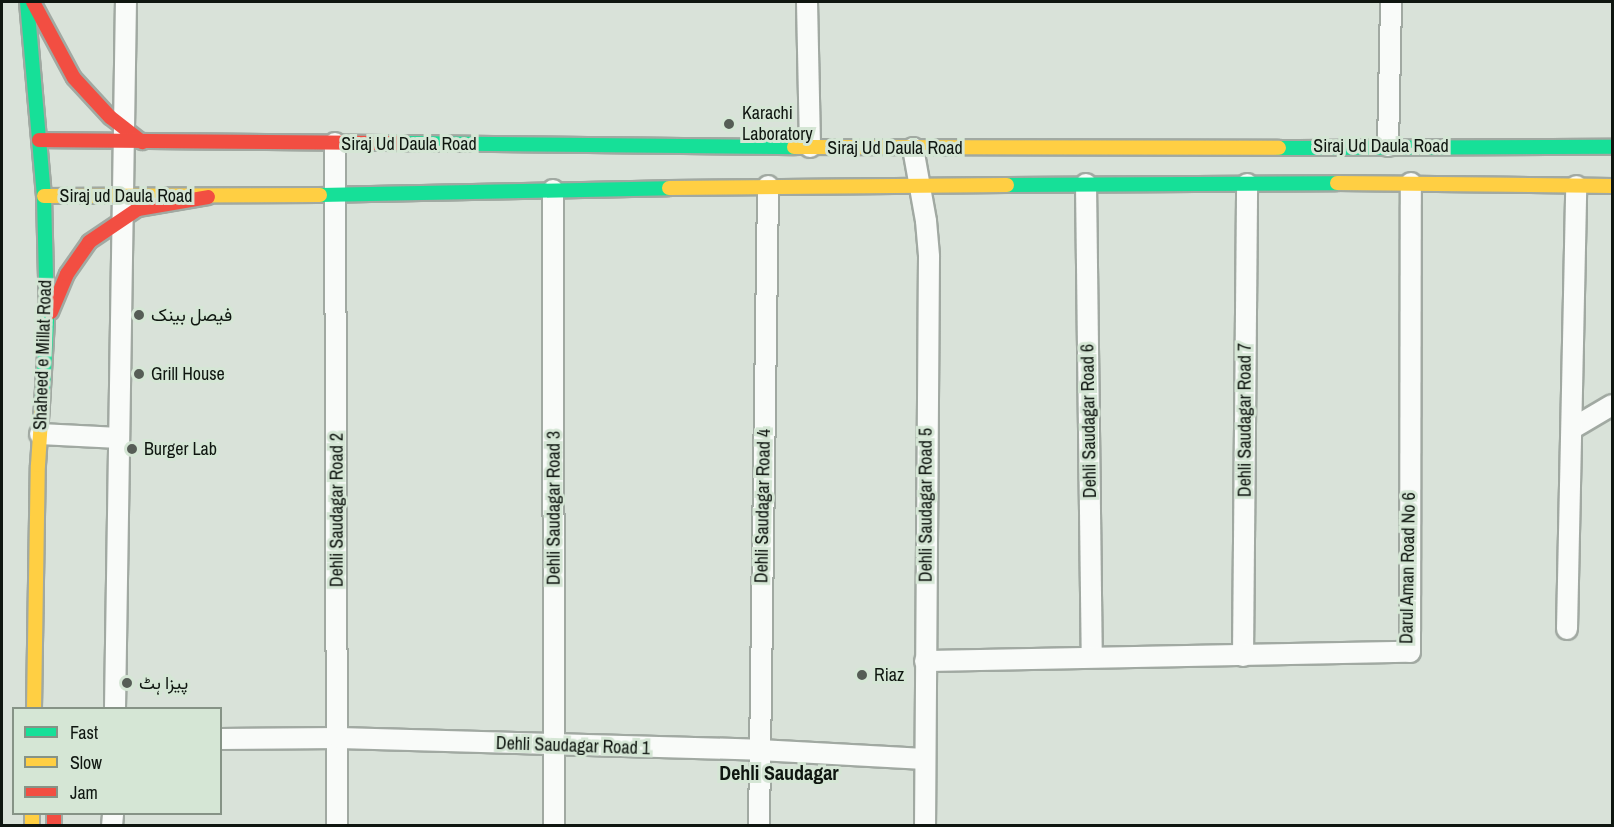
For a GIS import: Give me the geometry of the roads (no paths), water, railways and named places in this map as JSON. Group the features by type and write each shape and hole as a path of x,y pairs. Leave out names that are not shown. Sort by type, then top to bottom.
{"main road":[{"name":"Shaheed e Millat Road","path":"27,2 44,196 47,321 38,465 34,707"},
{"path":"33,2 74,78 130,137"},
{"name":"Siraj Ud Daula Road","path":"39,140 130,137 334,143 913,148 1612,147"},
{"name":"Siraj Ud Daula Road","path":"208,197 768,186 1411,183 1612,186"},
{"name":"Siraj ud Daula Road","path":"44,196 208,197"},
{"path":"47,321 67,274 89,242 138,209 208,197"},
{"path":"38,465 50,485"}],"street":[{"path":"115,707 122,195 130,137 126,2"},
{"path":"807,2 810,147"},
{"path":"1389,146 1391,2"},
{"name":"Dehli Saudagar Road 2","path":"334,143 338,825"},
{"name":"Dehli Saudagar Road 5","path":"913,148 926,221 929,257 925,825"},
{"name":"Darul Aman Road No 6","path":"925,661 1410,652 1411,183"},
{"name":"Dehli Saudagar Road 6","path":"1086,184 1092,657"},
{"name":"Dehli Saudagar Road 7","path":"1243,656 1247,184"},
{"name":"Dehli Saudagar Road 4","path":"759,825 768,186"},
{"path":"1567,629 1573,428 1576,186"},
{"name":"Dehli Saudagar Road 3","path":"553,190 555,825"},
{"path":"1573,428 1612,405"},
{"path":"40,434 119,438"},
{"name":"Dehli Saudagar Road 1","path":"222,739 339,738 554,746 759,750 925,759"}],"place":[{"name":"Karachi Laboratory","path":"729,124"},
{"name":"فیصل بینک","path":"139,315"},
{"name":"Grill House","path":"139,374"},
{"name":"Burger Lab","path":"132,449"},
{"name":"Riaz","path":"862,675"},
{"name":"پیزا ہٹ","path":"127,683"}],"district":[{"name":"Dehli Saudagar","path":"779,772"}]}
